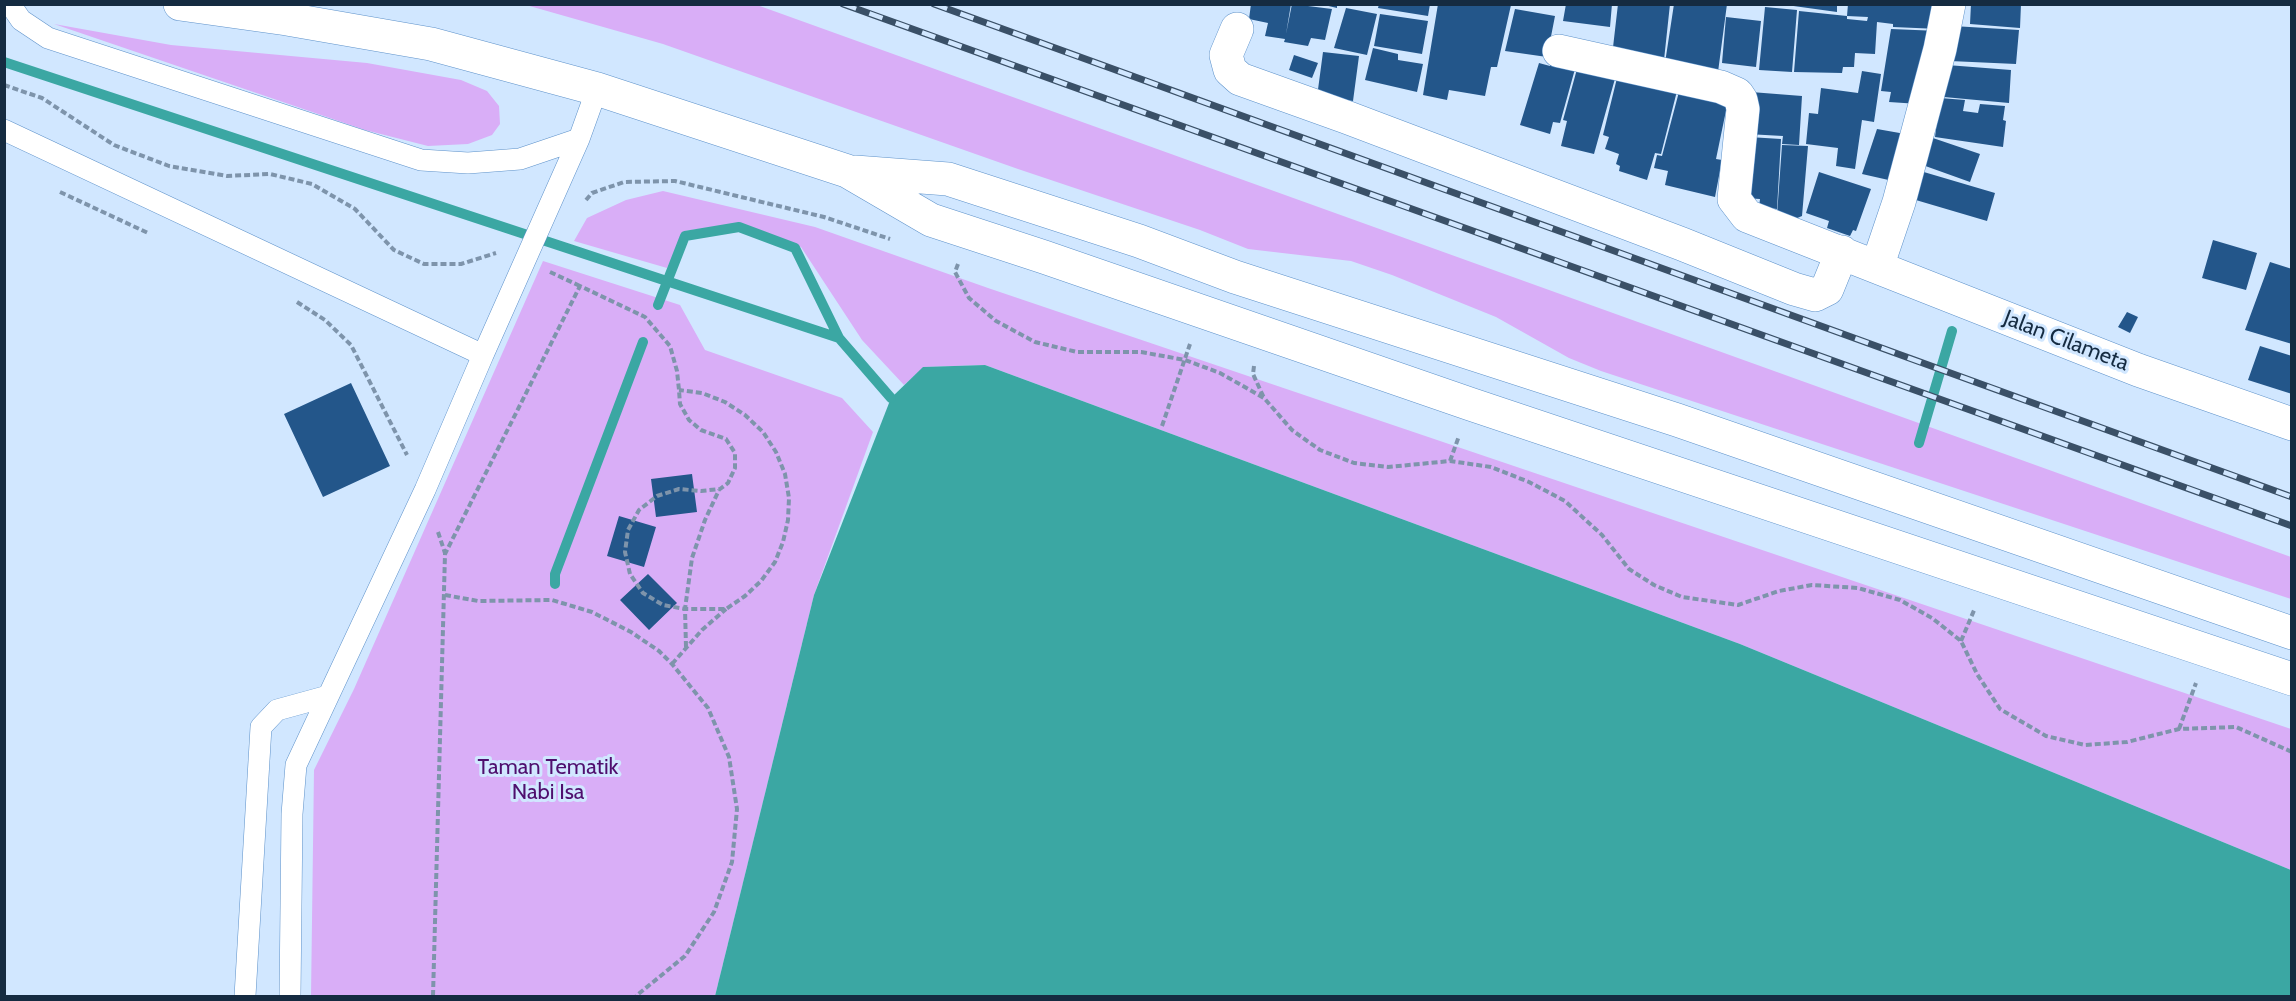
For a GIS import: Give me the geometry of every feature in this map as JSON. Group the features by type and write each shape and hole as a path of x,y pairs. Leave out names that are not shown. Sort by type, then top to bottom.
{"street":[{"path":"180,4 287,19 431,44 597,89 847,171 931,220 1470,404 2292,679"},
{"path":"1877,267 1899,201 1940,49 1949,4"},
{"path":"1237,29 1226,55 1230,70 1240,79 1358,121 1794,289 1815,294 1827,289 1842,252"},
{"name":"Jalan Cilameta","path":"1559,51 1721,87 1737,94 1743,108 1734,199 1747,216 2138,370 2292,424"},
{"path":"847,171 948,179 1235,277 1677,420 2292,633"}],"lane":[{"path":"10,4 21,20 48,38"},
{"path":"4,23 421,160 468,163 520,159 579,139"},
{"path":"291,996 292,814 296,765 425,490 545,219 579,139 597,89"},
{"path":"4,130 483,355"},
{"path":"245,996 261,727 276,710 328,696"}],"path":[{"path":"4,85 42,98 114,145 169,166 227,176 270,174 312,184 355,209 394,250 424,264 461,264 498,252 526,258 546,271 645,317 670,346 677,371 680,404 689,420 701,430 726,439 735,453 735,468 728,483 720,489 705,520 692,558 685,609 686,647"},
{"path":"60,192 156,237"},
{"path":"970,232 955,272 969,298 996,321 1035,342 1077,352 1142,352 1185,360 1220,373 1264,398 1292,430 1320,450 1354,463 1388,467 1450,461 1491,467 1529,482 1565,501 1602,535 1629,569 1654,585 1682,597 1738,605 1779,591 1812,585 1858,588 1900,600 1932,618 1961,642 1977,674 2000,709 2046,736 2085,745 2127,742 2179,729 2236,727 2292,752"},
{"path":"445,554 580,286"},
{"path":"296,302 325,320 351,345 425,490 445,554 433,996"},
{"path":"1162,426 1202,312"},
{"path":"672,664 686,647 726,609 761,581 774,562 783,542 788,520 789,498 785,474 776,452 763,432 745,415 725,402 702,393 679,390"},
{"path":"720,489 701,491 679,489 657,496 639,510 628,530 625,552 630,574 644,593 663,604 685,609 726,609"},
{"path":"445,595 478,601 552,600 592,612 631,632 659,651 708,708 729,757 737,809 732,862 714,912 685,956 645,992 636,996"},
{"path":"2179,729 2207,651"}],"green space":[{"path":"526,5 757,5 2291,557 2291,599 1601,371 1569,358 1496,317 1351,261 1248,249 1200,230 1018,169 663,44"},
{"path":"54,24 171,45 367,63 461,80 487,91 499,106 500,124 492,135 468,144 428,146 365,130"},
{"path":"663,191 815,227 988,288 2291,729 2291,870 1740,644 985,365 924,367 904,385 862,340 801,247 739,223 685,231 667,268 574,241 587,218 626,200"},
{"name":"Taman Tematik Nabi Isa","path":"543,261 680,305 705,350 842,398 873,432 814,595 715,996 311,996 314,770 354,689"}],"shaded area":[{"path":"985,365 1740,644 2291,870 2291,996 715,996 814,595 891,398 923,367"}],"building":[{"path":"1251,4 1291,4 1286,34 1292,4 1332,9 1325,40 1311,38 1308,46 1265,36 1268,23 1249,19"},
{"path":"1320,4 1337,4 1337,8"},
{"path":"1379,4 1430,4 1428,16 1378,8"},
{"path":"1438,4 1511,5 1497,67 1491,67 1485,96 1449,90 1447,100 1423,95"},
{"path":"1566,4 1612,4 1610,27 1563,21"},
{"path":"1618,4 1670,4 1664,60 1612,56"},
{"path":"1674,4 1727,4 1718,72 1665,63"},
{"path":"1779,4 1837,4 1837,12"},
{"path":"1848,4 1941,4 1939,29 1893,27 1893,24 1877,22 1875,54 1855,53 1854,67 1843,67 1842,73 1794,72 1799,11 1847,16","holes":["1847,16 1868,17 1867,21 1847,19"]},
{"path":"1971,4 2021,4 2020,28 1970,24"},
{"path":"1765,7 1797,10 1792,72 1759,70"},
{"path":"1346,8 1377,14 1367,55 1334,48"},
{"path":"1515,9 1555,16 1547,57 1505,51"},
{"path":"1380,14 1428,21 1422,54 1374,46"},
{"path":"1726,17 1761,21 1756,67 1722,63"},
{"path":"1953,26 2019,30 2016,64 1950,61"},
{"path":"1891,29 1939,31 1919,104 1889,102 1891,92 1881,91"},
{"path":"1373,48 1398,54 1398,60 1423,64 1417,92 1365,80"},
{"path":"1323,52 1359,56 1353,101 1317,97"},
{"path":"1294,55 1318,63 1312,78 1289,70"},
{"path":"1539,63 1550,66 1550,63 1575,69 1560,123 1553,122 1550,134 1520,125"},
{"path":"1947,65 2011,70 2009,103 1944,97"},
{"path":"1577,69 1616,75 1594,154 1561,146 1567,121 1563,120"},
{"path":"1862,71 1881,74 1874,122 1862,120 1855,169 1836,166 1838,148 1806,144 1809,113 1818,114 1821,88 1858,93"},
{"path":"1617,78 1677,91 1661,154 1655,153 1647,180 1619,171 1620,166 1616,164 1619,154 1605,149 1609,137 1603,135"},
{"path":"1680,88 1728,101 1716,159 1722,160 1715,197 1665,185 1668,171 1654,168 1657,155 1662,156"},
{"path":"1751,92 1802,96 1799,145 1782,144 1783,136 1747,134"},
{"path":"1940,98 1965,100 1963,111 1978,113 1980,104 2005,106 2003,147 1935,137"},
{"path":"1877,129 1911,135 1893,181 1862,174"},
{"path":"1927,136 1980,154 1970,182 1917,163"},
{"path":"1749,137 1781,139 1777,209 1759,207 1760,199 1743,198"},
{"path":"1782,145 1808,146 1802,216 1795,219 1777,215"},
{"path":"1917,170 1995,193 1987,221 1909,198"},
{"path":"1819,172 1871,189 1856,231 1853,230 1850,236 1827,228 1829,221 1806,213"},
{"path":"2213,240 2257,253 2246,290 2202,278"},
{"path":"2270,262 2292,269 2292,344 2245,330"},
{"path":"2127,312 2138,317 2130,333 2118,327"},
{"path":"2260,346 2292,356 2292,394 2248,380"},
{"path":"351,383 390,466 323,497 284,414"},
{"path":"692,474 697,512 656,517 651,479"},
{"path":"619,516 656,527 644,567 607,556"},
{"path":"648,574 677,603 649,630 620,600"}],"waterway":[{"path":"4,62 839,338 891,398"},
{"path":"658,305 685,236 739,227 795,248 839,338"},
{"path":"1919,443 1952,331"},
{"path":"555,584 555,574 643,342"}],"railway":[{"path":"843,4 2292,526"},
{"path":"934,4 2292,497"}]}
